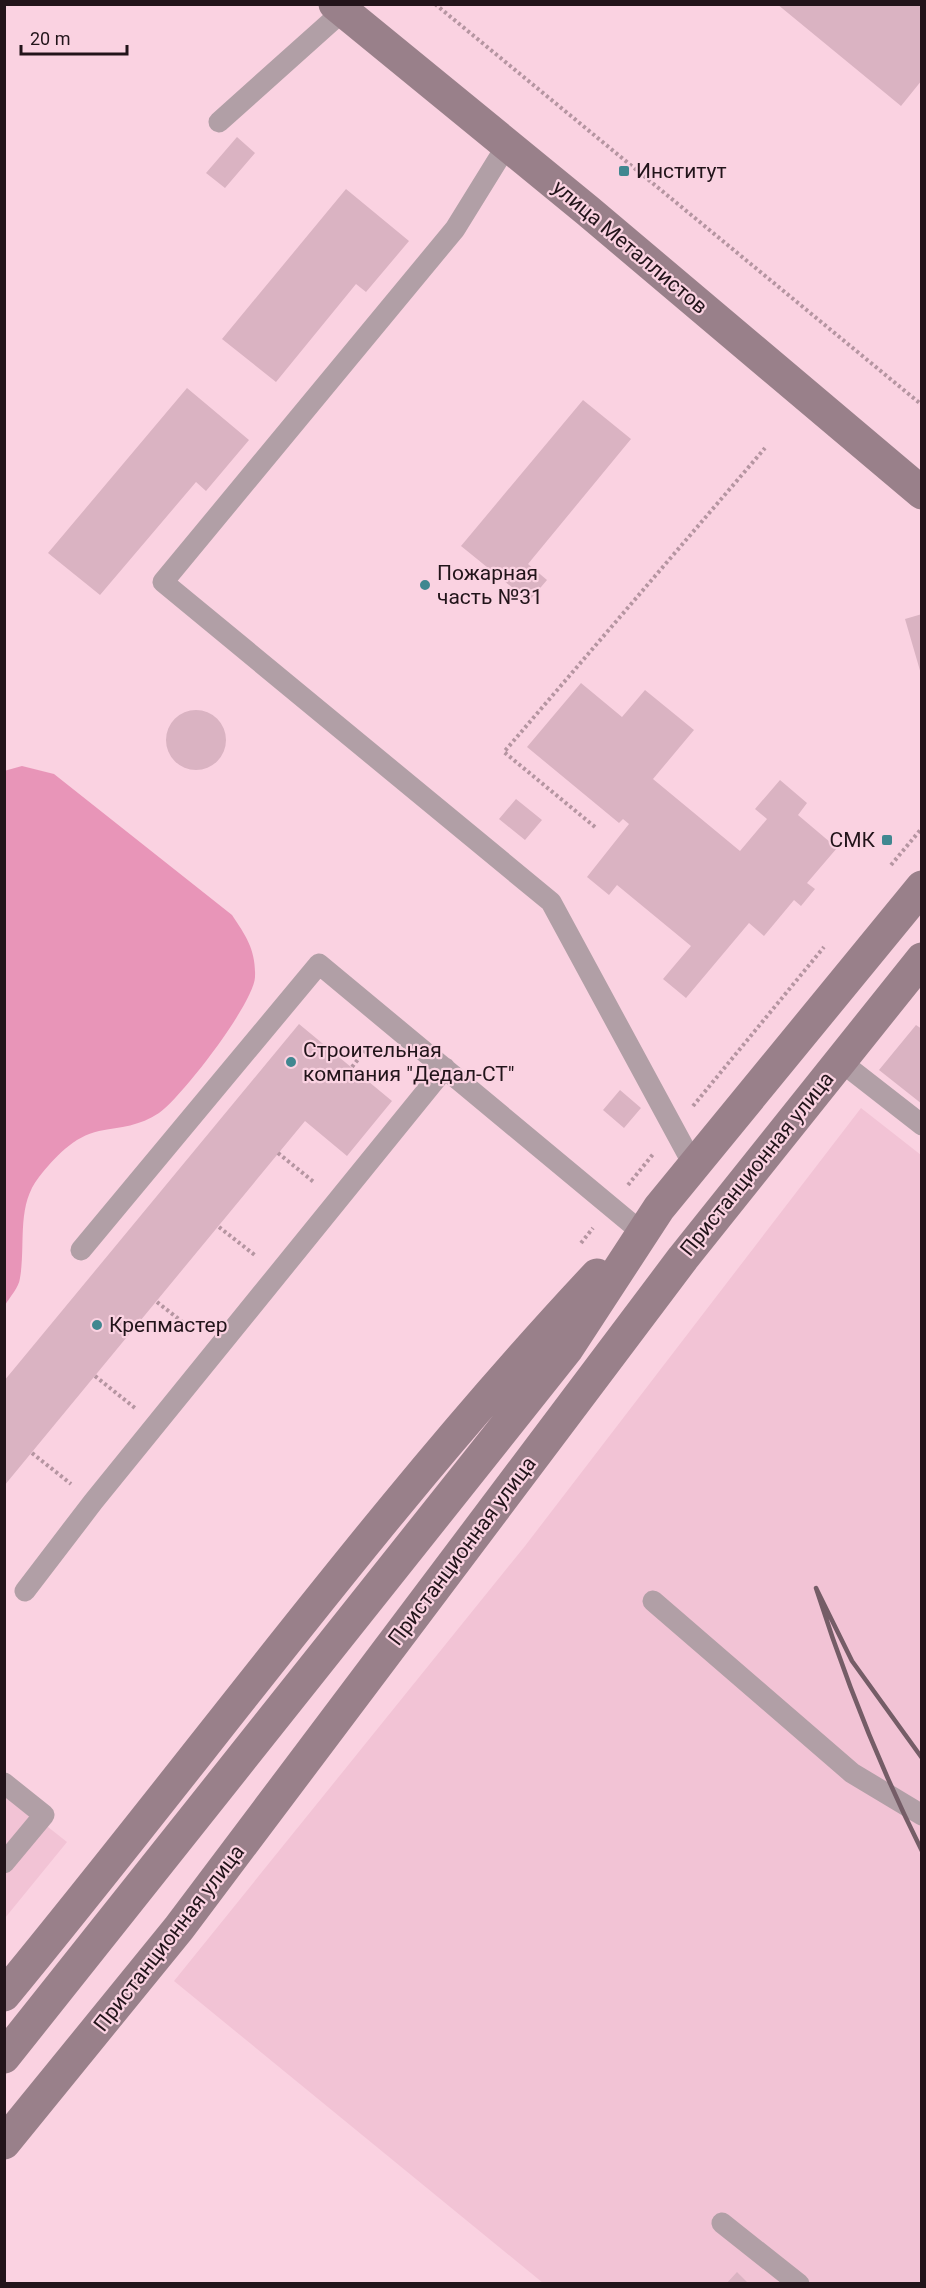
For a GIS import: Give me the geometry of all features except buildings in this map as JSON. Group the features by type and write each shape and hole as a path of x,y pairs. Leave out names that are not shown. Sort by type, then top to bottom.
{"main road":[{"name":"улица Металлистов","path":"349,10 921,493"},
{"name":"Пристанционная улица","path":"4,2057 567,1350 649,1219 921,886"},
{"name":"Пристанционная улица","path":"4,2143 179,1928 683,1258 921,959"},
{"path":"4,1995 92,1889 377,1526 509,1369 649,1219"}],"lane":[{"path":"219,122 349,10"},
{"path":"507,145 455,229 163,582 551,902 694,1166"},
{"path":"81,1250 319,964 445,1068 649,1219"},
{"path":"840,1061 921,1125"},
{"path":"25,1591 93,1502 445,1068"},
{"path":"653,1601 852,1773 921,1815"},
{"path":"4,1783 44,1815 4,1863"},
{"path":"722,2223 799,2283"}],"path":[{"path":"435,4 921,405"},
{"path":"595,827 504,752 765,448"},
{"path":"278,1153 338,1202"},
{"path":"219,1227 278,1274"},
{"path":"157,1302 217,1350"},
{"path":"96,1376 156,1425"},
{"path":"32,1453 93,1502"}],"shaded area":[{"path":"22,766 54,774 232,915 252,951 255,977 252,990 230,1027 199,1070 170,1104 145,1121 99,1131 81,1138 58,1155 39,1177 27,1200 24,1213 22,1265 19,1281 5,1305 4,771"},
{"path":"861,1108 921,1155 921,2283 543,2283 174,1981 525,1546"},
{"path":"5,1793 67,1842 5,1918"}],"railway":[{"path":"922,1758 852,1661 816,1588 864,1721 891,1786 922,1851"}],"place":[{"name":"Институт","path":"624,171"},
{"name":"Пожарная часть №31","path":"425,585"},
{"name":"СМК","path":"887,840"},
{"name":"Строительная компания \"Дедал-СТ\"","path":"291,1062"},
{"name":"Крепмастер","path":"97,1325"}]}
